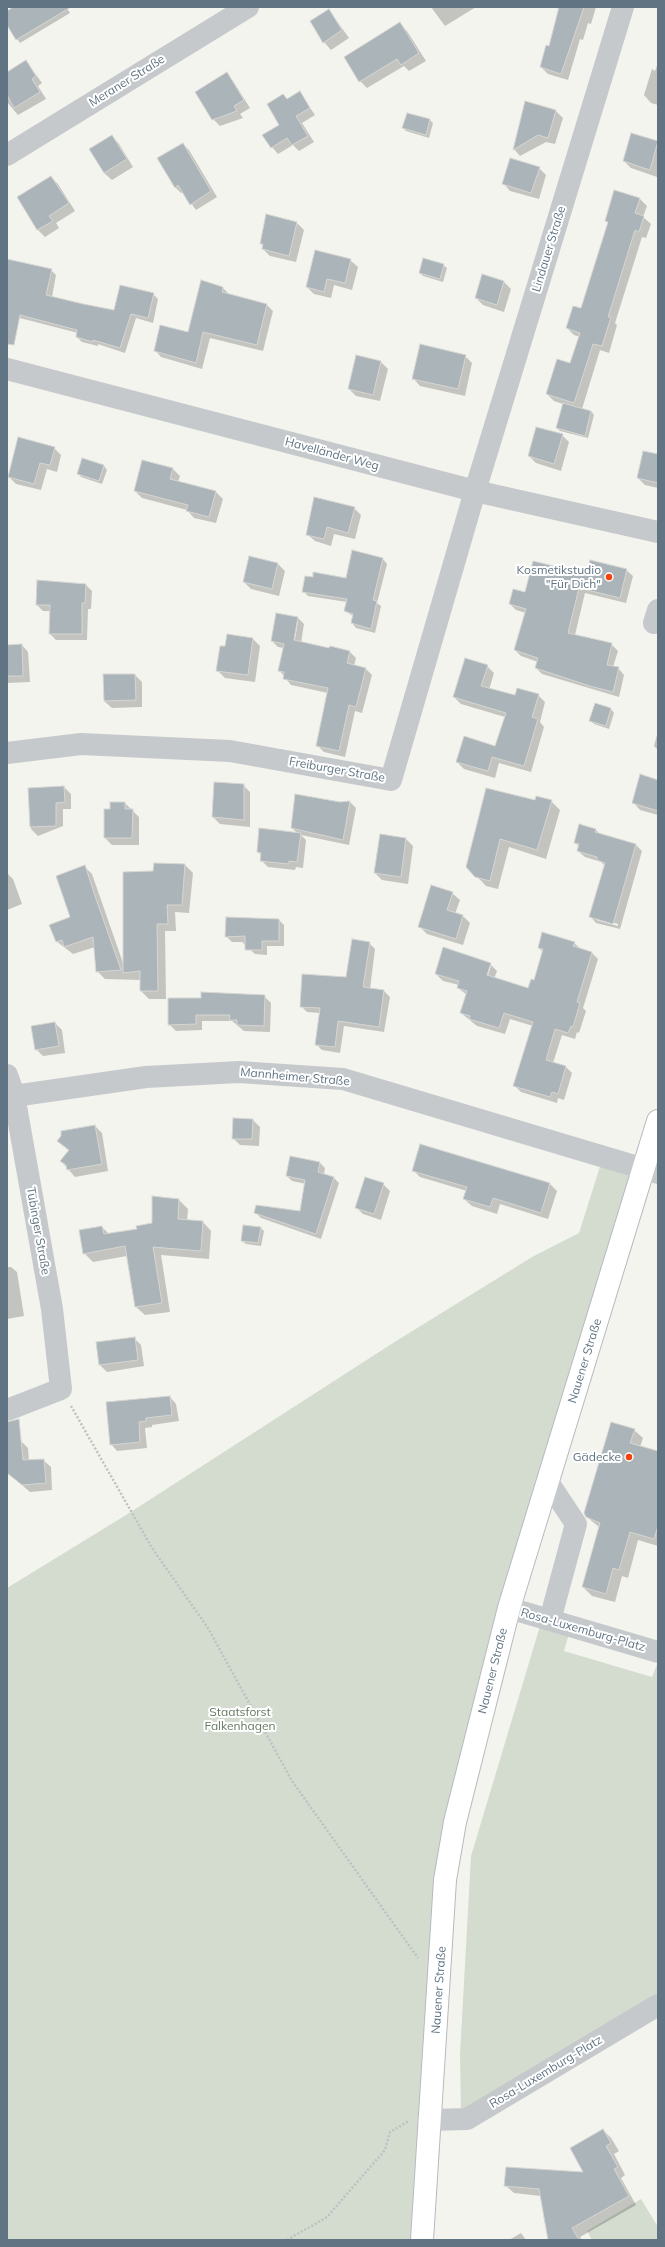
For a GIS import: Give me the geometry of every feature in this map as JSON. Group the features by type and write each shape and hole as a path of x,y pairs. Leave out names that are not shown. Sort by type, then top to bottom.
{"main road":[{"name":"Nauener Straße","path":"422,2240 445,1880 455,1822 509,1608 548,1482 651,1171 658,1121"}],"street":[{"name":"Meraner Straße","path":"7,154 248,7"},
{"name":"Lindauer Straße","path":"475,491 622,7"},
{"name":"Havelländer Weg","path":"7,369 475,491 658,532"},
{"name":"Freiburger Straße","path":"7,753 81,744 230,750 392,780 475,491"},
{"name":"Mannheimer Straße","path":"9,1089 146,1077 238,1072 343,1079 651,1171"},
{"name":"Tübinger Straße","path":"9,1089 52,1309 61,1389"},
{"path":"7,1410 61,1389"},
{"path":"548,1482 576,1524 550,1620"},
{"name":"Rosa-Luxemburg-Platz","path":"509,1608 658,1652"},
{"name":"Rosa-Luxemburg-Platz","path":"429,2117 467,2119 658,2005"}],"path":[{"path":"61,1389 152,1548 208,1628 292,1781 421,1962"},
{"path":"287,2240 327,2217 385,2150 390,2132 414,2118 429,2117"}],"green space":[{"name":"Staatsforst Falkenhagen","path":"603,1157 644,1169 455,1822 422,2240 7,2240 7,1588 126,1515 393,1343 532,1257 579,1233"},
{"path":"540,1626 569,1634 564,1651 652,1677 658,1662 658,1996 461,2112 460,2054 471,1856"},
{"path":"641,2199 658,2227 658,2240 592,2240 587,2231"}],"building":[{"path":"13,7 71,7 16,40 7,25 7,11"},
{"path":"559,7 584,7 561,74 540,67 546,45 549,46"},
{"path":"329,9 342,30 323,43 310,21"},
{"path":"400,22 419,53 401,65 397,59 359,82 344,57"},
{"path":"26,60 36,76 32,79 40,92 14,108 7,95 7,72"},
{"path":"227,72 244,100 234,106 237,111 212,120 195,92"},
{"path":"300,91 310,108 296,116 308,136 292,145 287,138 271,148 262,135 279,125 267,104 283,94 287,99"},
{"path":"525,101 556,110 548,138 538,135 513,150"},
{"path":"407,113 430,119 426,135 402,128"},
{"path":"631,133 658,141 650,170 623,161"},
{"path":"112,135 127,159 104,173 89,149"},
{"path":"183,143 211,191 190,205 178,185 175,188 157,158"},
{"path":"510,158 540,167 531,193 502,184"},
{"path":"51,176 69,203 49,216 53,221 37,230 17,197"},
{"path":"614,190 640,198 635,213 644,216 639,232 635,230 608,317 611,317 602,346 593,344 574,403 546,394 557,359 570,363 580,333 566,328 573,306 581,308 608,222 605,221"},
{"path":"266,214 297,222 289,256 262,249 263,244 260,244"},
{"path":"315,250 351,259 345,283 327,279 324,292 306,287"},
{"path":"423,258 444,264 440,279 419,273"},
{"path":"7,259 52,269 46,295 83,304 114,310 120,285 154,293 148,318 131,314 120,348 93,340 93,342 76,337 77,330 20,315 14,345 7,344"},
{"path":"482,274 504,281 497,305 475,298"},
{"path":"201,280 223,287 222,292 267,304 257,345 203,332 196,363 154,351 160,325 188,332"},
{"path":"420,344 466,355 458,389 412,379"},
{"path":"356,355 381,361 373,395 348,389"},
{"path":"563,403 591,411 585,436 556,428"},
{"path":"536,427 563,434 554,464 528,456"},
{"path":"18,437 55,447 50,465 40,463 34,484 8,477"},
{"path":"643,451 658,454 658,483 637,478"},
{"path":"82,458 104,465 99,481 77,474"},
{"path":"142,460 173,468 170,479 216,491 209,517 186,511 188,505 134,491"},
{"path":"314,497 355,507 348,533 327,527 324,539 306,535"},
{"path":"352,550 383,558 373,600 377,601 371,629 351,623 353,614 344,611 347,599 302,592 305,576 313,577 313,572 346,578"},
{"path":"249,556 278,563 272,589 243,582"},
{"path":"590,560 627,569 620,598 579,588 568,633 612,643 607,665 619,667 613,692 535,668 538,658 514,650 526,609 509,604 513,589 525,592 533,561 586,574"},
{"path":"37,580 86,584 85,603 82,603 82,634 49,634 50,605 36,605"},
{"path":"276,613 298,617 294,640 350,651 347,663 366,668 356,707 349,705 339,751 316,746 328,688 283,679 284,672 278,671 284,644 271,641"},
{"path":"227,634 253,638 248,675 216,671 220,646 225,646"},
{"path":"22,644 23,676 7,676 7,645"},
{"path":"465,658 488,665 481,686 515,695 517,688 539,694 532,717 538,719 524,766 492,757 488,771 456,762 464,736 495,746 506,713 453,697"},
{"path":"103,674 135,674 136,700 104,701"},
{"path":"595,703 611,708 606,726 589,721"},
{"path":"640,774 658,780 658,811 632,803"},
{"path":"214,782 244,784 244,820 212,817"},
{"path":"64,786 65,802 56,803 56,826 30,827 28,788"},
{"path":"486,788 535,800 536,796 552,800 537,850 500,839 490,881 475,877 466,867"},
{"path":"295,794 340,802 350,801 343,840 291,828"},
{"path":"110,802 125,802 125,809 133,809 132,838 104,838 104,809 110,809"},
{"path":"579,824 596,829 595,832 636,844 613,924 589,917 605,863 597,860 597,857 577,851 579,844 574,843"},
{"path":"259,828 301,833 297,862 289,861 289,864 260,861 261,853 257,852"},
{"path":"380,834 406,838 401,877 374,873"},
{"path":"154,863 185,864 182,905 167,905 168,924 157,924 158,991 140,991 140,971 123,973 123,872 153,871"},
{"path":"85,865 121,970 96,972 93,937 64,947 62,940 56,942 49,925 70,917 56,876"},
{"path":"431,885 453,892 447,910 463,915 456,939 418,927"},
{"path":"226,917 279,919 279,941 262,941 262,950 245,950 245,936 225,937"},
{"path":"542,932 575,942 573,946 592,952 577,1002 580,1003 573,1027 571,1026 568,1033 555,1029 546,1060 566,1066 558,1094 552,1092 550,1097 513,1086 533,1022 504,1013 499,1028 469,1019 470,1016 460,1013 467,991 457,988 459,981 435,974 443,947 491,963 487,975 528,988 531,979 534,980 543,949 538,948"},
{"path":"352,939 370,942 363,987 384,990 379,1027 338,1021 335,1047 315,1045 320,1008 300,1007 302,974 346,977"},
{"path":"201,992 265,995 264,1026 237,1025 237,1020 229,1020 230,1015 196,1015 196,1024 168,1025 168,998 201,998"},
{"path":"55,1022 59,1046 35,1050 31,1026"},
{"path":"233,1118 253,1119 252,1139 232,1139"},
{"path":"95,1125 102,1164 67,1170 66,1165 60,1161 69,1150 57,1141 61,1136 61,1131"},
{"path":"420,1144 550,1183 541,1213 493,1198 490,1207 463,1199 467,1187 412,1171"},
{"path":"290,1156 320,1162 318,1172 334,1177 316,1234 254,1213 256,1205 300,1211 305,1180 286,1176"},
{"path":"365,1177 384,1183 374,1214 355,1208"},
{"path":"152,1196 179,1199 178,1219 203,1221 201,1251 153,1247 162,1303 135,1307 125,1246 83,1254 79,1230 102,1226 104,1234 137,1229 136,1226 152,1223"},
{"path":"243,1225 261,1227 258,1243 241,1241"},
{"path":"135,1337 138,1360 99,1365 96,1342"},
{"path":"170,1396 172,1415 146,1418 146,1421 139,1422 140,1442 110,1445 106,1402"},
{"path":"19,1419 23,1460 44,1459 46,1483 22,1485 7,1473 7,1422"},
{"path":"611,1422 635,1429 630,1443 658,1451 658,1526 654,1539 630,1532 619,1570 613,1568 606,1594 582,1587 600,1523 586,1517 584,1513"},
{"path":"603,2129 611,2143 606,2146 618,2167 614,2169 629,2196 572,2228 579,2240 548,2240 539,2189 504,2186 506,2167 583,2172 570,2148"}],"place":[{"name":"Kosmetikstudio \"Für Dich\"","path":"609,577"},
{"name":"Gädecke","path":"629,1457"}]}
